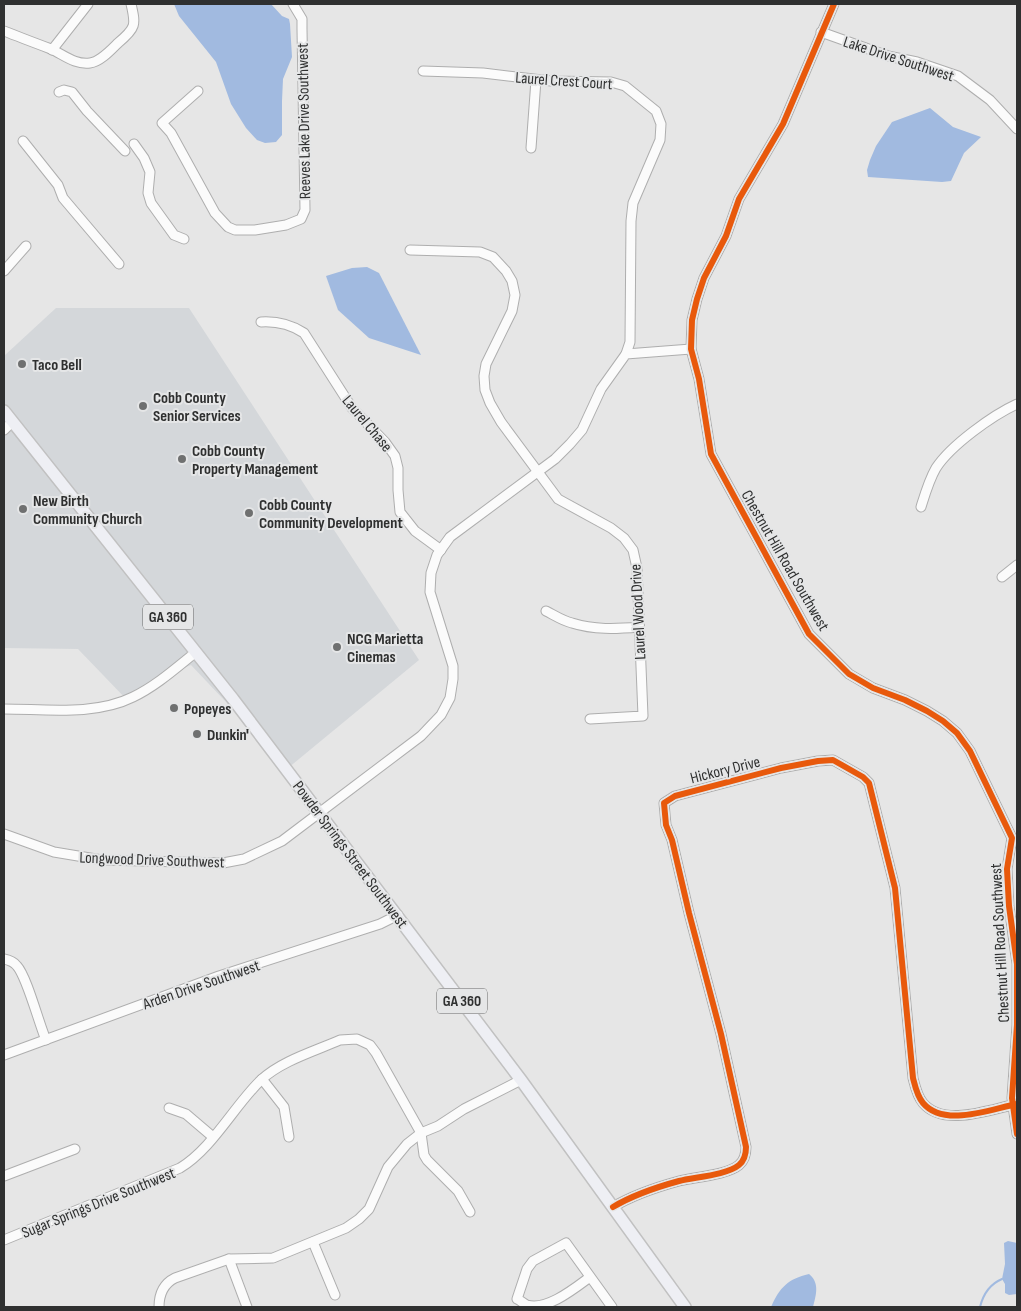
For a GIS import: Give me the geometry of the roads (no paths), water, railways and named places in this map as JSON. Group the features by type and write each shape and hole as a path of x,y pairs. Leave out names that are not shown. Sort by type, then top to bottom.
{"main road":[{"name":"Powder Springs Street Southwest","path":"6,419 233,699 521,1080 685,1307"}],"street":[{"path":"52,50 88,4"},
{"path":"4,31 52,50 78,63 91,64 131,32 135,21 131,4"},
{"name":"Reeves Lake Drive Southwest","path":"198,91 162,123 171,133 215,213 228,228 235,230 255,230 301,219 305,210 302,19 294,4"},
{"name":"Chestnut Hill Road Southwest","path":"834,4 783,124 739,199 726,236 704,278 692,320 691,349 699,380 711,454 808,634 848,674 873,688 927,711 957,733 970,751 1015,837 1007,869 1009,906 1017,964 1015,1104 1017,1134"},
{"name":"Lake Drive Southwest","path":"821,32 888,56 917,62 958,76 990,100 1017,129"},
{"name":"Laurel Crest Court","path":"423,71 483,74 551,82 611,82 625,86 656,111 661,124 660,140 634,203 631,221 630,342 626,354"},
{"path":"531,148 536,80"},
{"path":"59,92 64,90 72,92 87,111 126,151"},
{"path":"23,141 58,185 64,198 119,264"},
{"path":"134,144 144,158 150,172 148,193 151,203 174,235 184,239"},
{"path":"4,271 26,246"},
{"name":"Laurel Wood Drive","path":"410,250 480,252 493,257 506,271 512,281 515,295 512,311 486,364 484,376 485,390 490,403 501,422 558,499 611,528 624,538 632,550 637,568 642,716 590,719"},
{"name":"Laurel Chase","path":"261,322 272,321 292,325 304,333 352,408 385,442 395,456 398,468 400,512 415,531 441,550"},
{"path":"626,354 691,349"},
{"name":"Longwood Drive Southwest","path":"4,834 54,852 102,860 223,863 244,859 273,846 421,736 442,715 450,698 453,679 453,666 430,592 431,573 437,555 450,537 537,472 570,444 582,430 601,389 626,354"},
{"path":"921,507 937,466 959,443 989,420 1017,404"},
{"path":"1002,577 1017,565"},
{"path":"546,611 570,623 592,627 611,630 639,627"},
{"path":"4,709 70,710 105,707 133,698 155,684 196,652"},
{"name":"Hickory Drive","path":"613,1207 624,1200 679,1181 720,1173 739,1165 746,1156 746,1147 721,1034 672,840 666,825 664,803 675,796 766,772 818,761 833,760 863,776 869,783 895,888 913,1078 919,1098 931,1109 950,1116 960,1116 1015,1104"},
{"name":"Arden Drive Southwest","path":"4,1055 219,976 380,924 398,915"},
{"path":"4,959 9,960 18,967 25,981 46,1040"},
{"name":"Sugar Springs Drive Southwest","path":"4,1240 180,1168 197,1156 262,1079 280,1066 340,1040 357,1039 370,1045 421,1133 424,1155 458,1191 470,1212"},
{"path":"262,1079 284,1107 289,1137"},
{"path":"159,1307 160,1295 169,1281 229,1259 269,1259 346,1228 363,1216 373,1201 388,1167 407,1144 421,1133 438,1126 464,1109 521,1080"},
{"path":"169,1108 186,1114 213,1137"},
{"path":"4,1176 75,1149"},
{"path":"313,1242 335,1295"},
{"path":"590,1278 558,1299 539,1305 527,1305 517,1299 527,1269 532,1262 566,1243 612,1307"},
{"path":"229,1259 247,1307"}],"water":[{"path":"174,4 271,4 282,16 289,19 292,57 283,79 282,135 276,142 265,143 257,140 246,128 231,104 216,62 179,16"},
{"path":"930,108 953,127 981,137 964,153 951,181 868,177 867,170 876,146 892,122"},
{"path":"367,267 379,273 421,355 369,338 338,310 326,276 352,268"},
{"path":"1008,1241 1017,1243 1017,1294 1009,1295 1005,1293 1005,1284 1002,1279 1005,1264 1004,1243"},
{"path":"809,1274 816,1285 813,1307 771,1307 781,1289 790,1281"}],"waterway":[{"path":"980,1307 988,1290 1002,1279"}],"place":[{"name":"Taco Bell","path":"22,364"},
{"name":"Cobb County Senior Services","path":"143,406"},
{"name":"Cobb County Property Management","path":"182,459"},
{"name":"New Birth Community Church","path":"23,509"},
{"name":"Cobb County Community Development","path":"249,513"},
{"name":"NCG Marietta Cinemas","path":"337,647"},
{"name":"Popeyes","path":"174,708"},
{"name":"Dunkin'","path":"197,734"}]}
